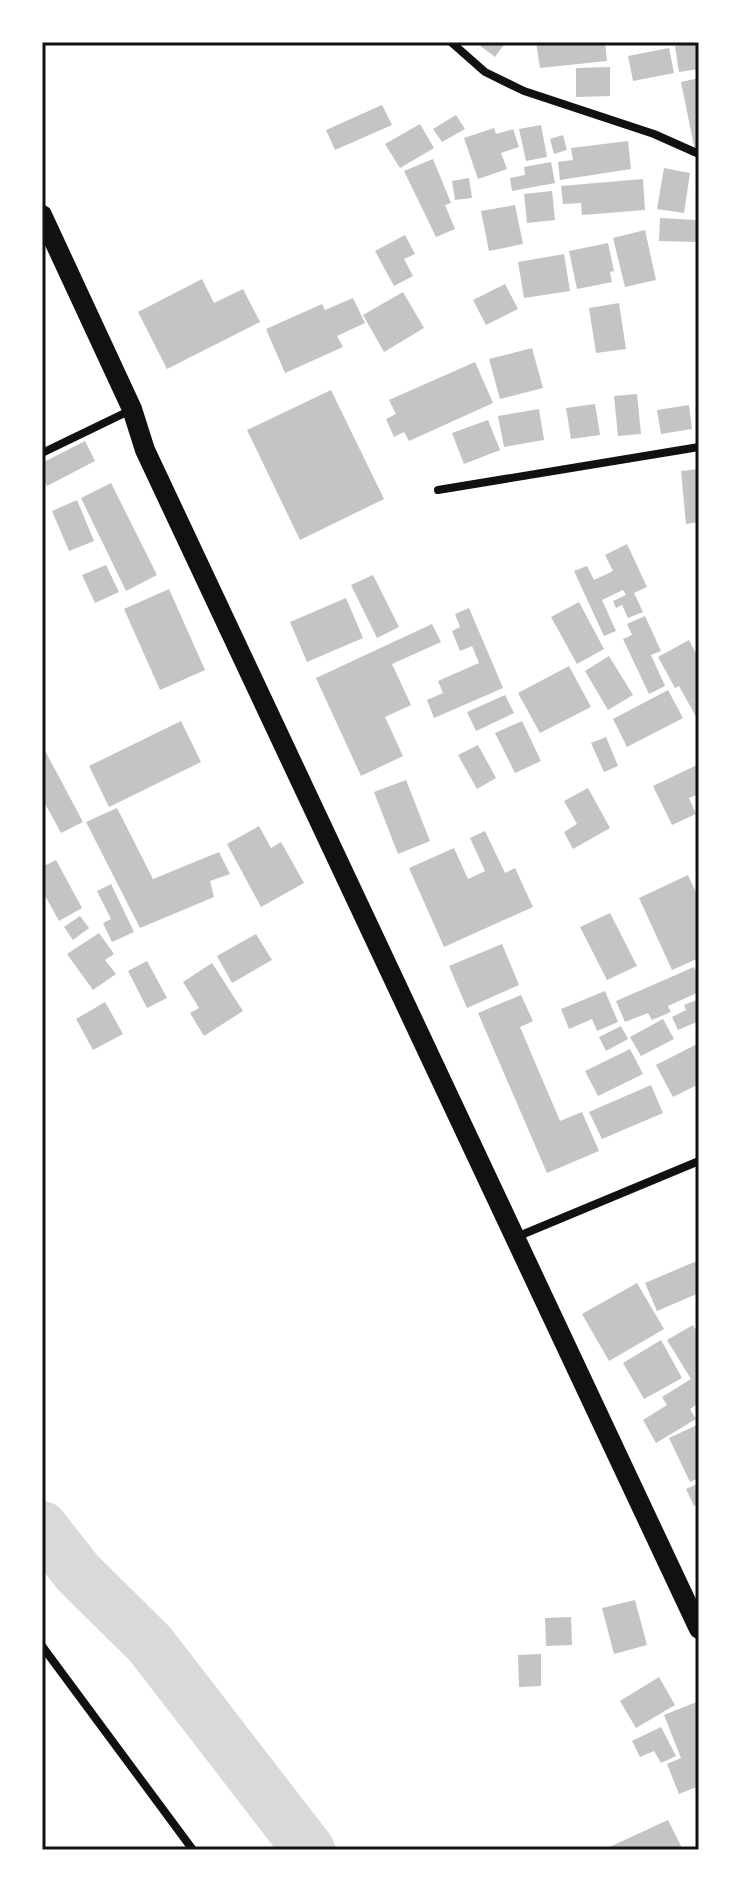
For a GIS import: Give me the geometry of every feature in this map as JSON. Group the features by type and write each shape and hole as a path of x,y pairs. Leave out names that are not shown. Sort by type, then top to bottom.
{"main road":[{"path":"42,215 132,409 151,464 699,1629"}],"street":[{"path":"451,42 485,72 524,91 590,111 699,154"},
{"path":"42,453 132,409"},
{"path":"438,490 699,447"},
{"path":"513,1238 699,1161"},
{"path":"42,1646 193,1850"}],"building":[{"path":"475,42 506,42 495,57"},
{"path":"536,42 605,42 607,61 540,68"},
{"path":"699,43 699,69 679,72 675,46"},
{"path":"669,48 674,73 633,81 628,56"},
{"path":"610,67 610,96 576,97 576,68"},
{"path":"699,78 699,150 695,151 681,82"},
{"path":"382,105 392,125 335,150 326,130"},
{"path":"456,115 465,129 442,142 433,129"},
{"path":"420,124 434,148 400,168 385,144"},
{"path":"541,125 547,157 526,161 519,129"},
{"path":"494,128 496,134 513,129 519,147 501,153 507,169 478,179 464,138"},
{"path":"563,135 567,150 554,154 550,139"},
{"path":"628,141 631,169 560,180 558,162 573,160 571,148"},
{"path":"433,159 451,203 445,205 455,229 436,237 404,171"},
{"path":"551,162 555,183 512,191 510,178 525,175 524,167"},
{"path":"664,168 690,173 684,213 657,209"},
{"path":"469,178 472,198 455,200 452,181"},
{"path":"643,179 645,210 582,215 581,203 563,204 561,186"},
{"path":"552,191 555,220 527,223 524,194"},
{"path":"515,205 523,244 489,251 481,211"},
{"path":"660,218 697,220 696,242 659,241"},
{"path":"645,230 656,280 625,287 613,238"},
{"path":"405,235 415,254 404,259 413,276 394,286 375,251"},
{"path":"608,243 614,271 610,272 612,282 577,289 569,251"},
{"path":"564,254 570,291 524,298 518,262"},
{"path":"202,279 214,303 243,289 260,322 167,369 138,312"},
{"path":"505,284 518,309 486,325 473,300"},
{"path":"403,292 424,328 384,352 363,315"},
{"path":"353,298 365,323 337,336 343,347 285,373 266,329 322,304 325,310"},
{"path":"619,303 626,349 596,353 589,308"},
{"path":"532,348 543,388 500,399 489,359"},
{"path":"475,362 493,403 409,441 404,432 394,437 386,419 396,414 389,400"},
{"path":"331,390 384,499 300,540 247,430"},
{"path":"637,394 641,434 618,436 614,396"},
{"path":"595,404 600,435 571,439 566,408"},
{"path":"689,405 692,429 661,434 657,410"},
{"path":"539,409 544,440 504,447 498,416"},
{"path":"488,420 500,450 464,464 452,433"},
{"path":"85,441 95,461 47,486 42,476 42,463"},
{"path":"699,469 699,522 686,524 681,471"},
{"path":"111,483 157,575 126,591 81,498"},
{"path":"77,500 94,541 69,551 52,511"},
{"path":"627,544 647,587 634,593 643,612 628,618 622,605 616,608 613,601 626,595 623,590 602,600 616,631 604,636 574,571 587,566 594,580 613,571 605,555"},
{"path":"106,565 119,592 95,603 82,575"},
{"path":"373,575 399,627 377,638 351,585"},
{"path":"169,589 205,670 160,690 124,609"},
{"path":"346,598 363,638 307,662 290,622"},
{"path":"579,602 604,649 577,664 551,617"},
{"path":"469,608 503,688 434,718 427,700 443,693 438,681 479,663 472,646 460,651 452,631 460,627 455,614"},
{"path":"645,616 661,651 651,655 665,686 649,694 623,639 632,635 627,624"},
{"path":"432,624 441,642 392,664 411,705 385,717 403,756 361,776 316,678"},
{"path":"689,640 699,659 699,722 658,657"},
{"path":"609,656 633,695 608,710 585,671"},
{"path":"569,666 591,707 540,733 518,693"},
{"path":"668,690 683,718 627,747 613,719"},
{"path":"505,695 514,713 476,731 467,712"},
{"path":"181,721 201,762 109,807 89,766"},
{"path":"522,721 541,761 515,773 495,733"},
{"path":"606,737 618,766 604,772 591,743"},
{"path":"42,745 83,822 61,833 42,798"},
{"path":"478,745 496,778 477,789 458,755"},
{"path":"699,764 699,794 689,798 696,814 672,825 653,786"},
{"path":"406,780 430,841 398,854 374,792"},
{"path":"588,788 610,828 573,849 564,832 577,824 564,801"},
{"path":"117,808 153,879 219,852 230,874 210,881 214,897 140,928 86,822"},
{"path":"259,826 271,848 281,842 304,883 261,907 227,844"},
{"path":"485,831 505,873 515,868 533,907 444,947 409,868 454,848 468,879 485,871 470,838"},
{"path":"56,860 82,908 59,921 42,890 42,867"},
{"path":"688,875 699,899 699,958 672,970 639,898"},
{"path":"111,884 134,932 112,942 103,923 111,919 97,891"},
{"path":"610,913 637,966 607,980 580,927"},
{"path":"80,916 89,928 73,940 64,927"},
{"path":"99,933 114,954 105,960 116,974 93,990 67,954"},
{"path":"256,934 272,960 232,983 217,956"},
{"path":"502,944 519,985 467,1008 449,966"},
{"path":"147,961 167,998 147,1008 128,971"},
{"path":"212,963 243,1011 204,1036 190,1013 199,1008 183,982"},
{"path":"694,967 699,978 699,992 668,1006 671,1012 652,1020 648,1013 625,1022 616,1001"},
{"path":"605,991 618,1022 597,1031 592,1019 569,1029 561,1009"},
{"path":"521,995 533,1021 520,1027 560,1121 582,1112 599,1151 547,1173 478,1013"},
{"path":"699,999 699,1021 678,1030 672,1017 686,1010 684,1005"},
{"path":"105,1002 123,1034 93,1050 76,1019"},
{"path":"663,1019 674,1039 641,1056 630,1037"},
{"path":"621,1026 628,1039 606,1051 599,1037"},
{"path":"699,1043 699,1084 673,1097 656,1065"},
{"path":"630,1049 643,1074 598,1096 585,1071"},
{"path":"651,1085 663,1113 602,1139 589,1112"},
{"path":"699,1260 699,1293 657,1311 645,1283"},
{"path":"637,1283 664,1329 609,1361 582,1314"},
{"path":"693,1325 699,1335 699,1403 690,1409 696,1419 656,1443 643,1420 667,1405 662,1397 691,1379 667,1340"},
{"path":"661,1340 682,1378 644,1399 623,1363"},
{"path":"699,1424 699,1478 690,1482 669,1438"},
{"path":"699,1483 699,1503 694,1506 686,1489"},
{"path":"635,1600 647,1645 614,1654 602,1608"},
{"path":"571,1617 572,1645 546,1646 545,1618"},
{"path":"541,1654 541,1686 519,1687 518,1655"},
{"path":"659,1677 675,1705 636,1728 620,1701"},
{"path":"699,1701 699,1786 679,1794 667,1764 681,1758 664,1715"},
{"path":"661,1727 676,1756 661,1763 654,1751 640,1757 632,1741"},
{"path":"668,1820 683,1850 603,1850"}],"waterway":[{"path":"42,1527 78,1573 150,1644 309,1850"}]}
